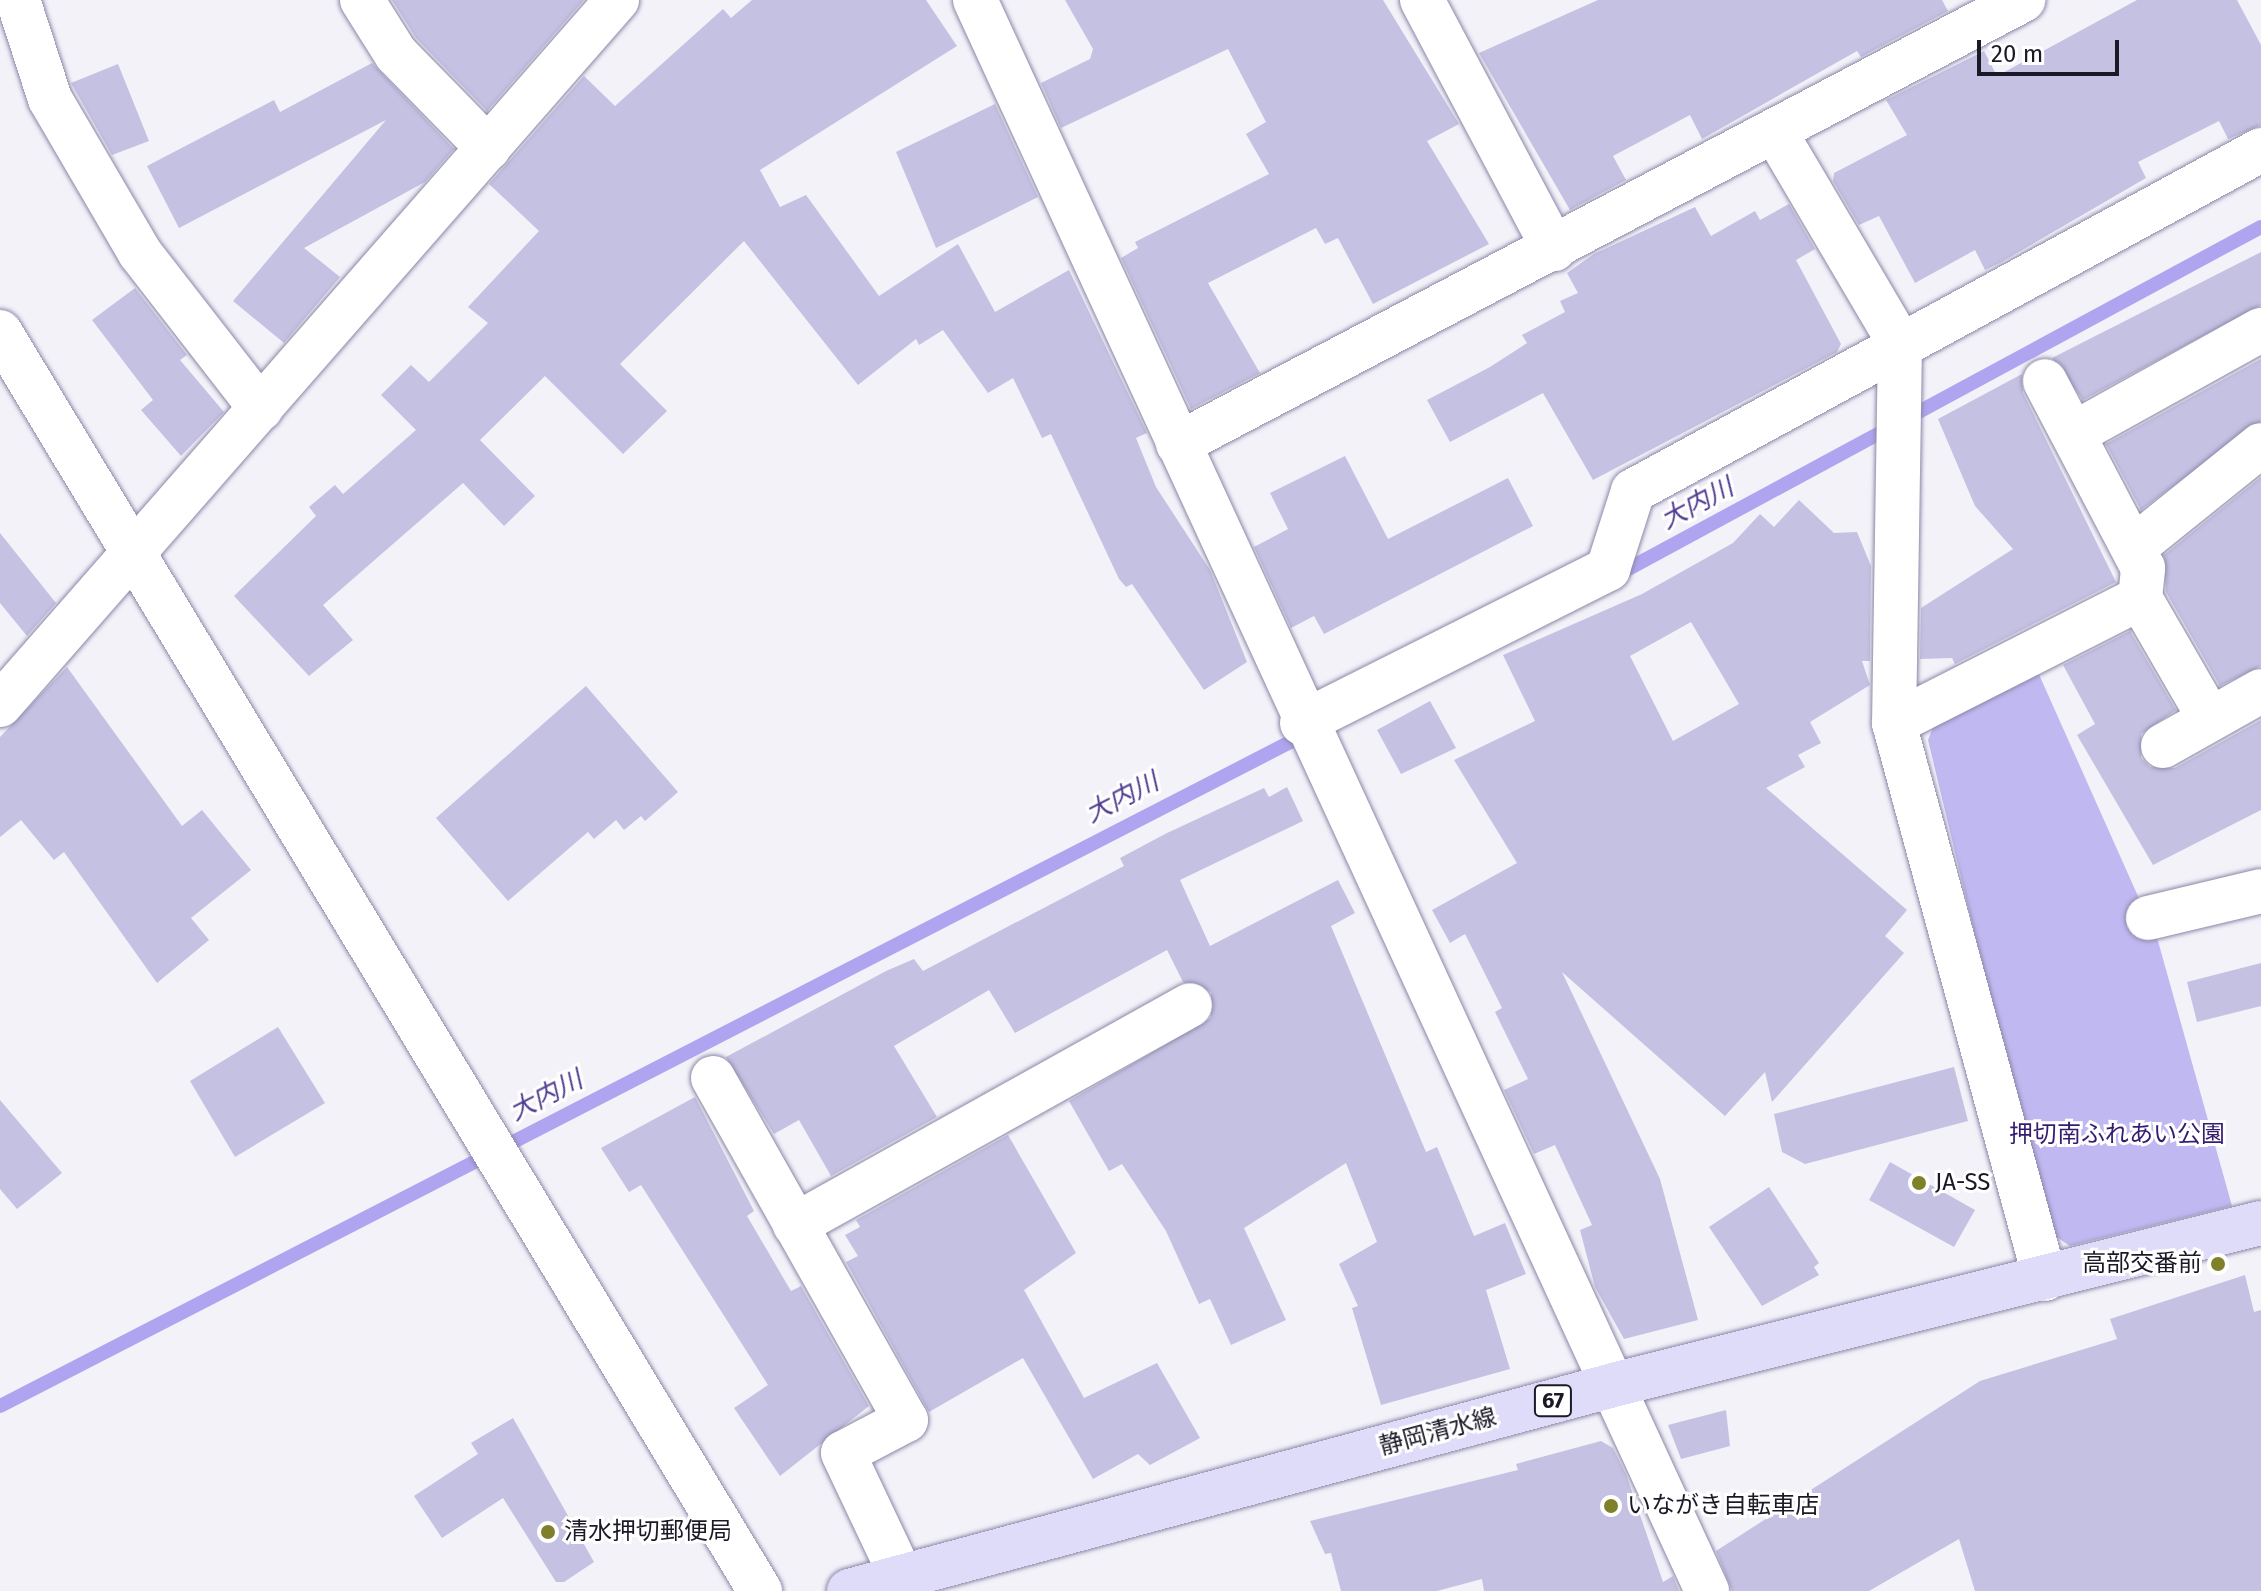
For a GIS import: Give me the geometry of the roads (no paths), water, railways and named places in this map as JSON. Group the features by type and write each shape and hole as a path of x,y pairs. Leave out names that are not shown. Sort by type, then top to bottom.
{"main road":[{"name":"静岡清水線","path":"849,1591 1617,1384 2261,1223"}],"street":[{"path":"18,0 50,99 140,253 261,409"},
{"path":"362,0 396,54 488,148"},
{"path":"0,705 617,0"},
{"path":"975,0 1302,723 1617,1384 1707,1591"},
{"path":"1178,444 1777,135 2023,0"},
{"path":"1428,2 1554,249"},
{"path":"1777,135 1900,344 1894,723 2045,1279"},
{"path":"1302,723 1608,569 1633,491 2261,150"},
{"path":"2073,434 2261,330"},
{"path":"0,332 760,1591"},
{"path":"2045,381 2143,568 2140,598 2210,719"},
{"path":"2133,548 2261,445"},
{"path":"1894,723 2140,598"},
{"path":"2163,746 2261,691"},
{"path":"2148,918 2261,891"},
{"path":"795,1225 1190,1005"},
{"path":"713,1078 906,1420 843,1453 902,1578"}],"waterway":[{"name":"大内川","path":"1617,575 2261,227"},
{"name":"大内川","path":"0,1406 1304,735"}],"place":[{"name":"JA-SS","path":"1919,1183"},
{"name":"高部交番前","path":"2218,1264"},
{"name":"いながき自転車店","path":"1611,1506"},
{"name":"清水押切郵便局","path":"548,1532"}],"park label":[{"name":"押切南ふれあい公園","path":"2117,1135"}]}
